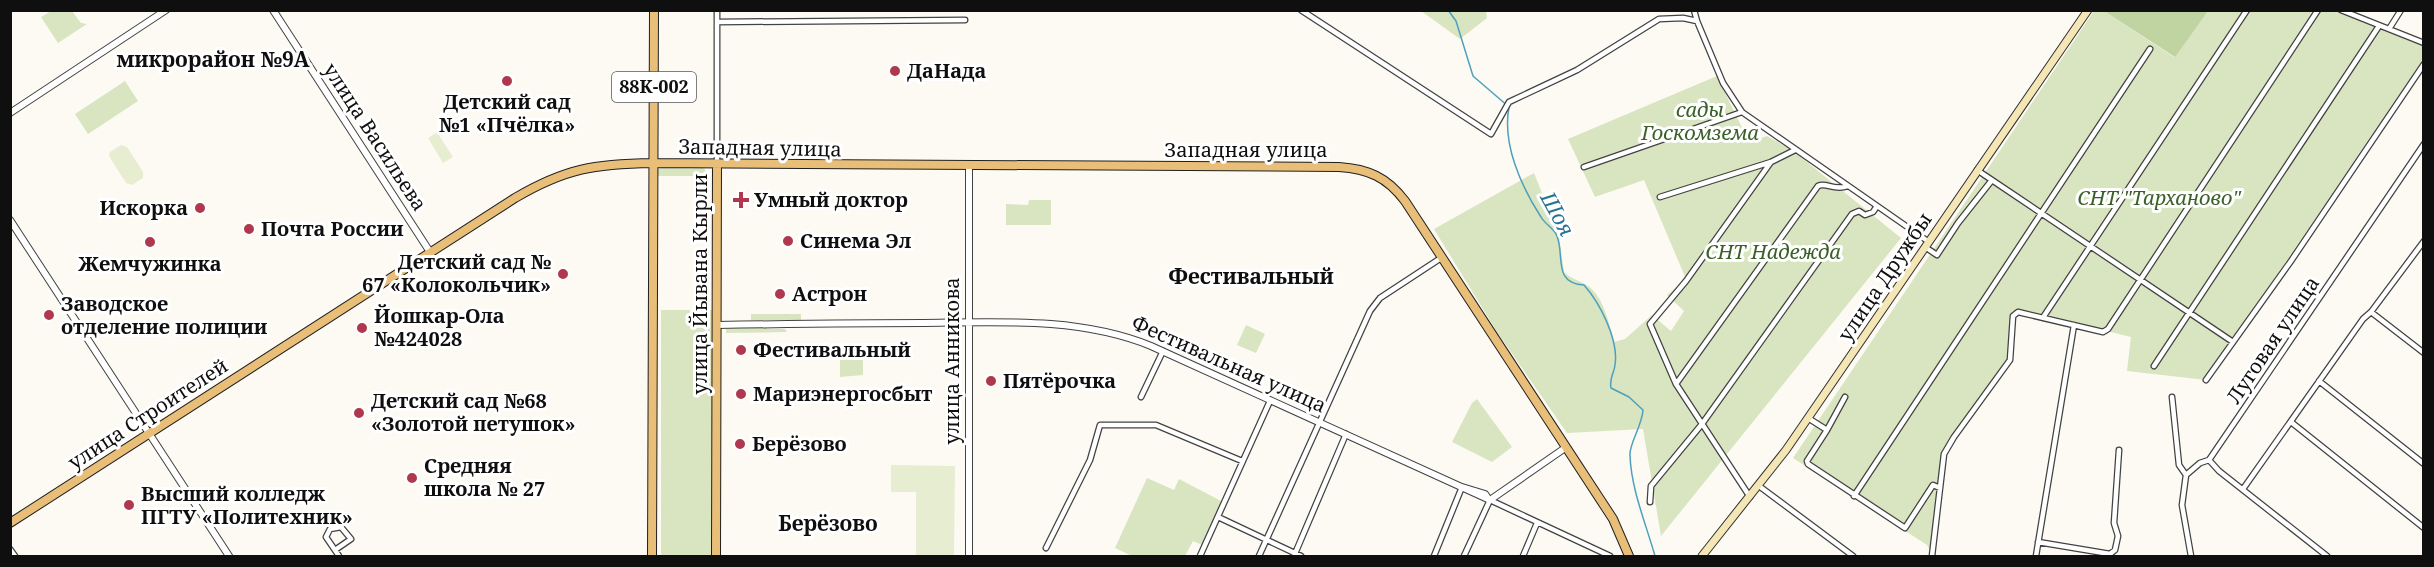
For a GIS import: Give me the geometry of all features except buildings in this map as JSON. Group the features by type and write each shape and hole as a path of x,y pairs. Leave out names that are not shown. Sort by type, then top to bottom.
{"main road":[{"name":"88К-002","path":"653,163 654,10"},
{"name":"улица Дружбы","path":"1702,556 1760,486 2088,10"},
{"name":"улица Строителей","path":"10,523 514,198 561,174 592,165 653,163"},
{"name":"Западная улица","path":"653,163 1357,168 1376,174 1391,184 1441,258 1613,519 1629,556"},
{"path":"652,556 653,163"},
{"name":"улица Йывана Кырли","path":"716,556 717,164"}],"street":[{"path":"10,113 166,10"},
{"name":"улица Васильева","path":"273,10 430,252"},
{"name":"улица Йывана Кырли","path":"717,10 717,164"},
{"path":"1301,10 1491,134 1509,102 1543,89 1659,20 1683,18 1697,21"},
{"path":"1694,10 1723,83 1742,112 1877,206 1937,255 1958,223 1992,180"},
{"path":"2044,316 2247,10"},
{"path":"1932,556 1944,454 1953,437 2010,360 2013,316 2018,312 2044,316 2103,332 2108,329 2318,10"},
{"path":"2340,10 2424,43"},
{"path":"2389,29 2401,10"},
{"path":"717,22 965,20"},
{"path":"2154,366 2379,26"},
{"path":"1854,496 2150,50"},
{"path":"2206,380 2291,261 2424,64"},
{"path":"1584,168 1742,112"},
{"name":"Луговая улица","path":"2186,475 2200,463 2209,460 2424,144"},
{"path":"1660,197 1771,162 1795,150"},
{"path":"1750,497 1676,384 1650,324 1686,281 1771,162"},
{"name":"улица Анникова","path":"969,165 969,556"},
{"path":"1977,170 2233,342"},
{"path":"1676,384 1818,186 1824,184 1836,189 1848,186"},
{"path":"1650,502 1651,486 1702,424 1852,214 1859,211 1865,215 1873,212 1877,206"},
{"path":"10,220 229,556"},
{"path":"2243,489 2363,319 2421,249 2424,241"},
{"path":"1259,556 1370,311 1380,298 1441,258"},
{"path":"2371,312 2424,353"},
{"name":"Фестивальная улица","path":"717,325 969,322 1064,326 1115,332 1163,351 1462,487 1485,494 1490,500 1610,556"},
{"path":"2036,556 2074,325"},
{"path":"1113,340 1115,332"},
{"path":"1141,397 1163,351"},
{"path":"2319,381 2424,464"},
{"path":"1845,397 1807,460 1808,464 1905,528 1933,485 1940,488"},
{"path":"2172,397 2179,465 2186,475 2182,505 2191,556"},
{"path":"1200,556 1270,400"},
{"path":"1808,418 1827,430"},
{"path":"2291,422 2424,528"},
{"path":"1046,548 1090,460 1100,425 1156,425 1242,461"},
{"path":"1218,517 1297,556 1347,434"},
{"path":"1464,556 1490,500 1565,448"},
{"path":"2038,542 2110,554 2117,545 2115,523 2119,450"},
{"path":"2209,460 2219,471 2327,556"},
{"path":"1760,486 1853,556"},
{"path":"1434,556 1462,487"},
{"path":"1523,556 1537,523"},
{"path":"335,550 351,539 341,527 330,529 326,537 339,556"},
{"path":"10,549 15,556"}],"green space":[{"path":"51,11 72,11 81,23 87,24 58,43 41,17"},
{"path":"1421,11 1486,11 1487,18 1460,39"},
{"name":"СНТ \"Тарханово\"","path":"2094,11 2104,11 2174,57 2208,11 2338,11 2423,44 2423,59 2206,380 2127,371 2131,337 2017,309 2012,317 2009,359 1943,453 1930,550 1927,545 1793,458"},
{"path":"2104,11 2208,11 2175,57"},
{"name":"СНТ Надежда","path":"1717,76 1749,142 1767,136 1792,150 1901,238 1661,536 1643,429 1567,433 1497,332 1434,229 1534,173 1559,236 1564,272 1594,291 1605,311 1614,342 1625,339 1652,315 1671,331 1684,311 1667,295 1686,279 1644,180 1595,197 1568,139"},
{"path":"125,81 138,101 88,134 75,114"},
{"path":"437,132 453,157 443,163 428,138"},
{"path":"121,145 127,147 143,172 143,178 132,185 126,183 109,156 110,152"},
{"path":"703,167 709,176 655,176 658,169"},
{"path":"1029,200 1051,200 1051,225 1006,225 1006,204 1028,205"},
{"path":"661,310 713,310 713,556 661,556"},
{"path":"751,314 801,314 801,320 751,320"},
{"path":"1246,325 1265,334 1256,353 1237,345"},
{"path":"766,326 767,329 785,329 787,332 726,333 726,327"},
{"path":"840,355 863,357 863,375 840,377"},
{"path":"1477,399 1512,447 1492,462 1452,442 1472,403"},
{"path":"891,465 955,466 954,556 916,556 916,492 891,492"},
{"path":"1147,478 1174,490 1179,479 1223,502 1202,545 1193,541 1185,556 1132,556 1115,548"}],"waterway":[{"name":"Шоя","path":"1448,10 1456,21 1473,76 1509,107 1508,135 1515,164 1534,205 1556,234 1563,273 1567,279 1584,285 1607,322 1615,355 1611,388 1629,397 1643,410 1630,451 1631,468 1655,556"}],"place":[{"name":"ДаНада","path":"895,71"},
{"name":"Детский сад №1 «Пчёлка»","path":"507,81"},
{"name":"Умный доктор","path":"741,200"},
{"name":"Искорка","path":"200,208"},
{"name":"Почта России","path":"249,229"},
{"name":"Синема Эл","path":"788,241"},
{"name":"Жемчужинка","path":"150,242"},
{"name":"Детский сад № 67 «Колокольчик»","path":"563,274"},
{"name":"Астрон","path":"780,294"},
{"name":"Заводское отделение полиции","path":"49,315"},
{"name":"Йошкар-Ола №424028","path":"362,328"},
{"name":"Фестивальный","path":"741,350"},
{"name":"Пятёрочка","path":"991,381"},
{"name":"Мариэнергосбыт","path":"741,394"},
{"name":"Детский сад №68 «Золотой петушок»","path":"359,413"},
{"name":"Берёзово","path":"740,444"},
{"name":"Средняя школа № 27","path":"412,478"},
{"name":"Высший колледж ПГТУ «Политехник»","path":"129,505"}],"district":[{"name":"микрорайон №9А","path":"213,60"},
{"name":"Фестивальный","path":"1251,277"},
{"name":"Берёзово","path":"828,524"}],"park label":[{"name":"сады Госкомзема","path":"1700,122"}]}
